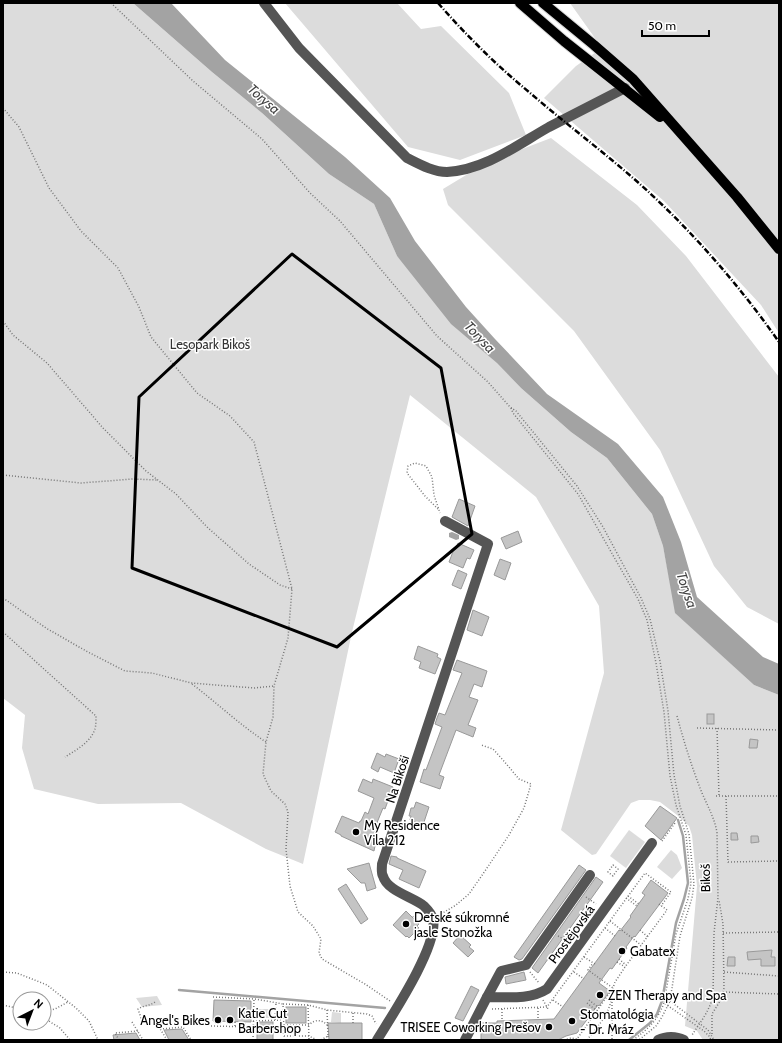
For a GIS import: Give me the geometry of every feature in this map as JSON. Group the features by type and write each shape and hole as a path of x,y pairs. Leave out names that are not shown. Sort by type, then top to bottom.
{"main road":[{"path":"520,3 564,41 680,133"},
{"path":"543,3 633,79 737,197 779,249"}],"street":[{"path":"264,3 299,48 407,158 425,168 446,172 465,170 484,163 562,120 625,88"},
{"name":"Na Bikoši","path":"433,919 424,906 390,887 383,877 382,864 488,544 446,521"},
{"name":"Prostějovská","path":"487,997 530,996 540,994 547,989 650,846"},
{"name":"Prostějovská","path":"465,1040 502,971 526,966 590,875"},
{"path":"378,1038 398,1007 428,947 433,932 433,919"},
{"path":"658,1040 662,1038 674,1037 688,1038"}],"path":[{"path":"111,3 193,81 262,139 310,193 340,221 437,336 488,382 510,407 513,413 578,494 635,592 647,620 656,663 664,712 670,776 676,805 686,835 691,883 688,899 676,934 667,995 659,1016 649,1028 633,1040"},
{"path":"3,108 19,128 49,188 81,231 118,268 139,306 151,337 197,393 230,416 254,442 292,589 288,638 274,686 273,717 266,742 263,774 271,791 285,804 288,812 286,850 290,886 298,912 313,926 321,939 319,953 322,959 365,984 398,1007"},
{"path":"3,321 13,335 47,363 103,428 146,471 176,494 207,527 249,564 280,585 292,589"},
{"path":"510,407 516,411 577,486 603,527 641,598 650,619 660,661 668,711 674,775 680,806 690,834 694,884 692,898 680,936 670,1001 656,1026 639,1040"},
{"path":"438,509 434,495 432,477 426,466 416,463 408,466 407,474 438,509 446,521"},
{"path":"3,475 81,483 133,479 158,480"},
{"path":"3,598 66,640 125,671 152,673 191,683 254,688 274,686"},
{"path":"3,632 96,716 95,729 87,740 81,747 65,757"},
{"path":"191,683 247,729 266,742"},
{"name":"Bikoš","path":"677,716 687,753 716,823 717,833 718,898 714,933 713,996 711,1004 700,1023 688,1038"},
{"path":"697,728 779,730"},
{"path":"717,728 719,796"},
{"path":"433,919 456,905 469,894 509,835 524,808 531,784 519,780 504,760 492,749 481,745"},
{"path":"716,796 779,796"},
{"path":"726,796 728,862 779,861"},
{"path":"650,846 658,846 675,823"},
{"path":"613,865 618,869 613,876 608,872 613,865"},
{"path":"628,896 639,904"},
{"path":"626,898 637,906"},
{"path":"714,1040 712,1034 712,1014 722,998 724,972 723,933 718,898"},
{"path":"612,1040 612,1001 615,982 626,964 667,910 659,904"},
{"path":"610,921 641,945"},
{"path":"605,928 616,936"},
{"path":"640,930 648,937"},
{"path":"723,933 779,932"},
{"path":"584,957 594,964 588,970 613,988"},
{"path":"619,959 626,964"},
{"path":"617,962 625,967"},
{"path":"573,971 584,979"},
{"path":"3,972 17,973 47,985 89,1021 98,1040"},
{"path":"724,972 779,976"},
{"path":"563,1037 564,1040 570,1038 577,1040 613,988"},
{"path":"723,992 779,994"},
{"path":"213,998 234,1000 254,999 283,1004 308,1005 327,1010 367,1014 372,1016 375,1020 378,1038"},
{"path":"253,1040 254,999"},
{"path":"553,1000 563,1007"},
{"path":"589,1000 599,1008"},
{"path":"587,1040 607,1013 612,1001"},
{"path":"670,1001 700,1023 712,1034"},
{"path":"52,1010 68,1002"},
{"path":"142,1021 138,1009 143,1006 152,1005 155,1002"},
{"path":"275,1020 276,1003"},
{"path":"586,1003 597,1011"},
{"path":"664,1003 698,1026 709,1036 711,1040"},
{"path":"283,1004 284,1036 309,1036 317,1040"},
{"path":"308,1005 309,1040"},
{"path":"538,1008 538,1020"},
{"path":"502,1009 502,1021"},
{"path":"327,1010 328,1040"},
{"path":"353,1013 353,1023"},
{"path":"154,1019 167,1038"},
{"path":"253,1021 284,1020"},
{"path":"284,1024 309,1025 318,1020 324,1022 328,1026"},
{"path":"132,1022 142,1039"},
{"path":"227,1022 227,1027"},
{"path":"235,1022 235,1027"},
{"path":"244,1027 245,1022"},
{"path":"52,1023 60,1028 70,1040"},
{"path":"211,1026 257,1027"},
{"path":"160,1029 183,1027 191,1040"},
{"path":"119,1040 115,1033 138,1031"},
{"path":"273,1033 284,1033"},
{"path":"321,1040 328,1036"}],"highlighted area":[{"path":"292,254 441,368 472,534 337,647 132,568 139,397"}],"green space":[{"name":"Lesopark Bikoš","path":"3,3 133,3 212,72 262,113 329,174 374,204 397,256 521,388 571,432 607,458 652,514 663,546 676,613 754,685 779,695 779,1040 703,1040 697,1031 685,1026 697,886 692,835 689,826 660,802 639,800 631,803 596,854 592,855 561,830 604,673 599,606 536,497 410,395 352,632 303,864 266,849 181,803 98,804 34,789 22,748 25,715 3,698"},
{"path":"285,3 397,3 421,29 441,26 509,93 526,135 460,160 408,147"},
{"path":"570,3 779,3 779,333 761,305 664,201 544,98 576,66 602,48"},
{"path":"551,138 637,205 686,256 779,377 779,624 747,607 714,566 660,450 574,331 448,205 443,189 486,163"},
{"path":"629,830 645,842 626,868 610,856"},
{"path":"671,850 677,855 682,868 672,879 657,867"},
{"path":"157,996 162,1005 142,1007 136,998"},
{"path":"254,1009 272,1009 272,1018 254,1018"},
{"path":"332,1012 341,1013 341,1023 331,1022"}],"water":[{"name":"Torysa","path":"133,3 171,3 225,60 345,157 390,198 415,241 466,307 495,339 547,394 618,444 663,497 681,542 697,597 763,657 779,664 779,695 754,685 675,613 663,546 652,514 607,458 571,432 521,388 497,363 451,324 397,256 374,204 329,174 262,113 212,72"},
{"path":"452,532 459,535 459,539 456,540 449,537 449,533"}],"building":[{"path":"459,499 475,506 468,526 452,517"},
{"path":"518,531 522,542 506,549 501,538"},
{"path":"458,543 474,550 470,559 467,558 463,568 449,562"},
{"path":"500,559 511,563 505,580 494,575"},
{"path":"458,570 467,574 461,589 452,585"},
{"path":"473,610 489,617 482,636 467,630"},
{"path":"418,646 438,654 437,657 441,659 435,674 419,668 421,662 414,659"},
{"path":"457,660 487,671 482,687 474,684 469,697 478,700 468,725 476,728 473,737 456,730 439,775 444,777 440,789 420,782 442,727 435,724 437,718 439,713 445,715 462,673 453,670"},
{"path":"707,714 714,714 714,724 707,724"},
{"path":"750,739 758,740 757,748 749,748"},
{"path":"377,753 385,757 386,754 399,759 394,773 380,767 378,772 371,768"},
{"path":"363,779 372,783 373,779 393,787 385,809 383,808 374,830 378,831 374,851 335,832 342,816 359,823 365,812 368,814 374,798 358,791"},
{"path":"416,802 429,807 423,825 410,820 411,816 409,816 411,808 414,808"},
{"path":"660,806 677,818 661,840 645,826"},
{"path":"731,833 737,833 738,840 731,840"},
{"path":"751,836 758,836 759,842 751,843"},
{"path":"391,856 397,857 426,871 419,888 399,879 403,870 389,864"},
{"path":"369,863 376,888 367,891 365,883 361,883 347,869"},
{"path":"579,865 586,870 522,959 519,960 514,957"},
{"path":"596,877 603,882 538,973 532,968"},
{"path":"651,880 668,893 635,937 634,936 612,969 610,968 599,983 610,991 577,1033 558,1040 481,1040 481,1023 554,1019 619,930 620,931 631,917 630,916 645,895 642,893"},
{"path":"346,884 368,919 361,924 338,889"},
{"name":"Detské súkromné jasle Stonožka","path":"406,911 419,924 417,926 419,928 409,938 393,925"},
{"path":"460,935 471,945 469,947 474,951 468,957 453,943"},
{"path":"772,950 771,957 775,957 775,966 761,966 761,959 748,960 747,952"},
{"path":"728,957 735,957 735,966 727,966"},
{"path":"524,972 526,980 506,984 505,977"},
{"path":"471,986 479,990 463,1021 455,1018"},
{"path":"214,1000 251,1001 251,1022 213,1021"},
{"path":"286,1007 306,1007 306,1023 286,1023"},
{"path":"257,1022 273,1022 273,1040 257,1040"},
{"path":"328,1023 362,1023 362,1040 329,1040"},
{"path":"182,1029 189,1040 169,1040 164,1030"},
{"path":"136,1033 140,1040 114,1040 113,1035"}],"waterway":[{"path":"629,1040 650,1023 657,1014 662,1001 676,923 688,883 683,836 678,820"},
{"path":"179,990 385,1008"}],"railway":[{"path":"438,3 470,38 505,71 641,185 679,221 748,300 779,342"}],"place":[{"name":"My Residence Vila 212","path":"356,832"},
{"name":"Detské súkromné jasle Stonožka","path":"406,924"},
{"name":"Gabatex","path":"622,951"},
{"name":"ZEN Therapy and Spa","path":"600,995"},
{"name":"Angel's Bikes","path":"218,1020"},
{"name":"Katie Cut Barbershop","path":"230,1020"},
{"name":"Stomatológia - Dr. Mráz","path":"572,1021"},
{"name":"TRISEE Coworking Prešov","path":"549,1027"}]}
